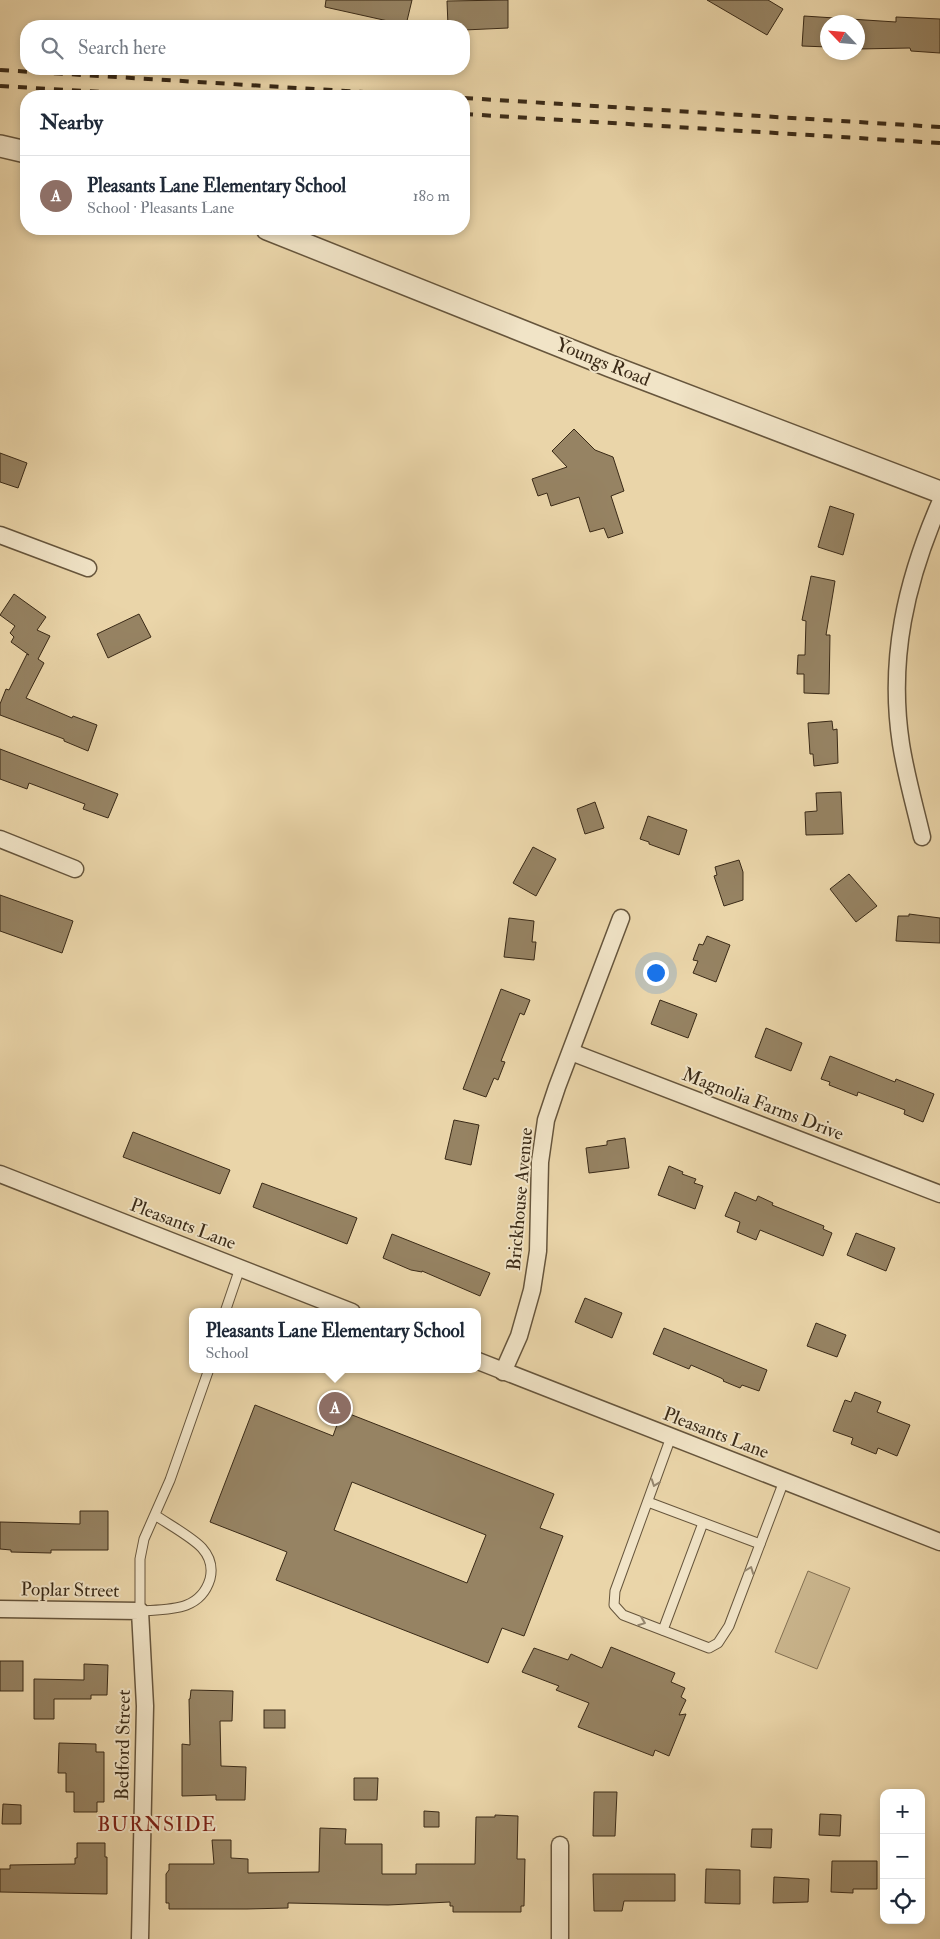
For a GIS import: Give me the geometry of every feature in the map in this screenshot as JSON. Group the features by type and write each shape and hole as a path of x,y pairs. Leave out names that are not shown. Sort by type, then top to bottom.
{"street":[{"path":"0,146 20,151"},
{"name":"Youngs Road","path":"282,235 610,366 940,492"},
{"path":"922,837 901,745 897,699 897,663 908,590 926,536 940,503"},
{"path":"0,535 88,568"},
{"path":"0,839 75,869"},
{"name":"Brickhouse Avenue","path":"504,1372 519,1336 532,1290 538,1251 540,1162 546,1120 621,918"},
{"name":"Magnolia Farms Drive","path":"571,1052 940,1194"},
{"name":"Pleasants Lane","path":"0,1174 342,1308"},
{"name":"Pleasants Lane","path":"481,1362 940,1542"},
{"name":"Poplar Street","path":"0,1609 140,1610"},
{"name":"Bedford Street","path":"140,1610 145,1706 140,1939"},
{"path":"560,1845 560,1939"}],"lane":[{"path":"226,1308 240,1268"},
{"path":"155,1515 201,1546 211,1560 211,1577 206,1591 192,1604 169,1609 140,1610 140,1559 144,1539 170,1480 209,1373"},
{"path":"672,1437 615,1591 614,1605 623,1615 709,1648 718,1643 729,1626 784,1481"},
{"path":"648,1502 760,1544"},
{"path":"663,1630 703,1523"}],"shaded area":[{"path":"808,1571 850,1588 817,1669 775,1652"}],"building":[{"path":"326,0 412,0 407,20 384,20 325,7"},
{"path":"508,0 508,28 470,30 470,20 448,20 447,1"},
{"path":"707,0 768,0 783,9 767,35"},
{"path":"804,16 820,17 820,47 802,46"},
{"path":"896,17 940,19 940,53 911,51 910,48 865,49 865,20 896,22"},
{"path":"574,429 595,450 613,457 624,491 611,496 623,533 608,538 604,528 590,532 579,497 551,506 547,493 538,496 532,479 567,467 552,451"},
{"path":"0,453 27,463 18,488 0,482"},
{"path":"830,506 854,514 843,555 818,547"},
{"path":"811,576 835,581 826,635 830,635 829,694 804,693 804,674 797,674 798,655 805,655 806,621 802,620"},
{"path":"14,594 46,617 37,630 50,636 38,659 44,663 26,698 72,718 73,716 97,725 88,751 64,741 64,739 0,715 0,704 6,689 9,690 27,654 29,655 11,642 14,637 10,633 15,626 0,615"},
{"path":"139,614 151,637 108,658 97,634"},
{"path":"832,721 833,730 837,729 838,763 814,766 813,754 810,754 808,723"},
{"path":"0,749 118,794 108,818 83,809 85,804 29,783 27,789 0,779"},
{"path":"841,792 843,834 806,835 805,812 817,811 816,793"},
{"path":"595,802 604,828 585,834 577,809"},
{"path":"648,816 687,830 679,855 640,839"},
{"path":"533,847 556,859 536,896 513,883"},
{"path":"739,860 743,872 743,900 724,906 714,876 717,875 715,867"},
{"path":"849,874 877,906 856,922 830,889"},
{"path":"0,895 73,921 62,953 0,931"},
{"path":"909,914 940,918 940,943 896,941 898,916 909,916"},
{"path":"509,918 534,921 532,942 536,942 534,960 504,957"},
{"path":"707,936 730,945 716,982 693,973 698,961 693,960 699,944 703,945"},
{"path":"501,989 530,1000 524,1015 520,1013 501,1061 505,1062 498,1080 494,1078 486,1097 463,1089"},
{"path":"660,1000 697,1014 688,1038 651,1024"},
{"path":"766,1028 802,1043 791,1071 755,1057"},
{"path":"830,1056 895,1082 896,1079 934,1094 923,1122 904,1114 905,1110 858,1092 857,1096 829,1085 830,1082 821,1079"},
{"path":"454,1120 479,1125 471,1165 445,1159"},
{"path":"133,1132 230,1170 220,1194 123,1157"},
{"path":"625,1138 629,1168 589,1173 586,1148 607,1145 607,1141"},
{"path":"669,1166 683,1172 682,1174 696,1179 694,1183 703,1186 695,1209 658,1195"},
{"path":"262,1183 357,1218 347,1244 253,1207"},
{"path":"735,1192 756,1201 758,1196 773,1203 772,1205 824,1226 823,1229 832,1233 823,1256 760,1230 756,1240 737,1232 740,1222 725,1216"},
{"path":"856,1233 895,1248 886,1271 847,1255"},
{"path":"392,1234 490,1273 480,1296 422,1271 411,1270 383,1258"},
{"path":"585,1298 622,1313 612,1338 575,1322"},
{"path":"816,1323 846,1335 837,1357 807,1346"},
{"path":"664,1328 767,1370 759,1391 742,1385 740,1388 691,1365 689,1369 653,1354"},
{"path":"855,1392 881,1402 877,1412 910,1425 897,1456 878,1448 876,1454 851,1444 853,1438 833,1431 845,1400 851,1402"},
{"path":"255,1405 333,1436 342,1411 554,1494 540,1528 563,1536 524,1636 502,1628 488,1663 276,1580 287,1552 210,1522","holes":["352,1482 486,1535 467,1583 334,1530"]},
{"path":"80,1511 108,1511 108,1550 51,1550 51,1553 11,1552 11,1550 0,1549 0,1522 80,1524"},
{"path":"611,1647 675,1673 671,1682 685,1688 681,1697 686,1700 679,1715 686,1714 669,1756 655,1750 653,1756 578,1727 589,1703 556,1690 559,1686 522,1672 534,1648 568,1660 571,1654 602,1668"},
{"path":"0,1661 23,1661 23,1691 0,1691"},
{"path":"84,1664 108,1665 107,1695 91,1695 91,1699 54,1699 54,1719 34,1719 34,1679 84,1680"},
{"path":"191,1690 233,1691 232,1721 220,1721 221,1766 246,1767 245,1800 216,1800 216,1795 182,1796 182,1744 190,1745 189,1699"},
{"path":"264,1710 285,1710 285,1728 264,1728"},
{"path":"59,1743 96,1744 96,1752 104,1752 104,1802 97,1802 97,1812 74,1812 74,1792 66,1792 66,1773 58,1773"},
{"path":"354,1778 378,1778 377,1800 354,1800"},
{"path":"594,1792 617,1792 615,1836 593,1836"},
{"path":"3,1804 21,1805 21,1824 2,1824"},
{"path":"424,1811 439,1812 439,1827 424,1827"},
{"path":"820,1814 841,1815 840,1836 819,1835"},
{"path":"495,1815 518,1816 517,1859 525,1859 524,1906 521,1906 521,1912 453,1912 453,1906 450,1906 450,1902 388,1905 288,1903 288,1908 247,1909 169,1909 169,1903 166,1903 166,1874 169,1870 169,1864 214,1864 212,1840 231,1840 231,1858 248,1859 248,1873 319,1872 320,1828 346,1829 345,1844 382,1844 382,1874 416,1874 416,1864 475,1864 476,1817 495,1817"},
{"path":"752,1829 772,1829 771,1848 751,1847"},
{"path":"77,1843 105,1843 107,1894 0,1892 0,1869 10,1869 10,1865 75,1864"},
{"path":"832,1861 877,1861 877,1889 853,1889 853,1893 831,1892"},
{"path":"706,1869 740,1870 740,1904 705,1903"},
{"path":"593,1874 675,1874 675,1901 624,1901 622,1911 594,1911"},
{"path":"774,1877 809,1879 808,1902 773,1903"}],"railway":[{"path":"0,70 20,71"},
{"path":"83,75 331,90"},
{"path":"0,86 68,90"},
{"path":"470,98 940,127"},
{"path":"470,114 940,143"}],"place":[{"name":"Pleasants Lane Elementary School","path":"335,1408"}],"district":[{"name":"BURNSIDE","path":"157,1824"}]}
